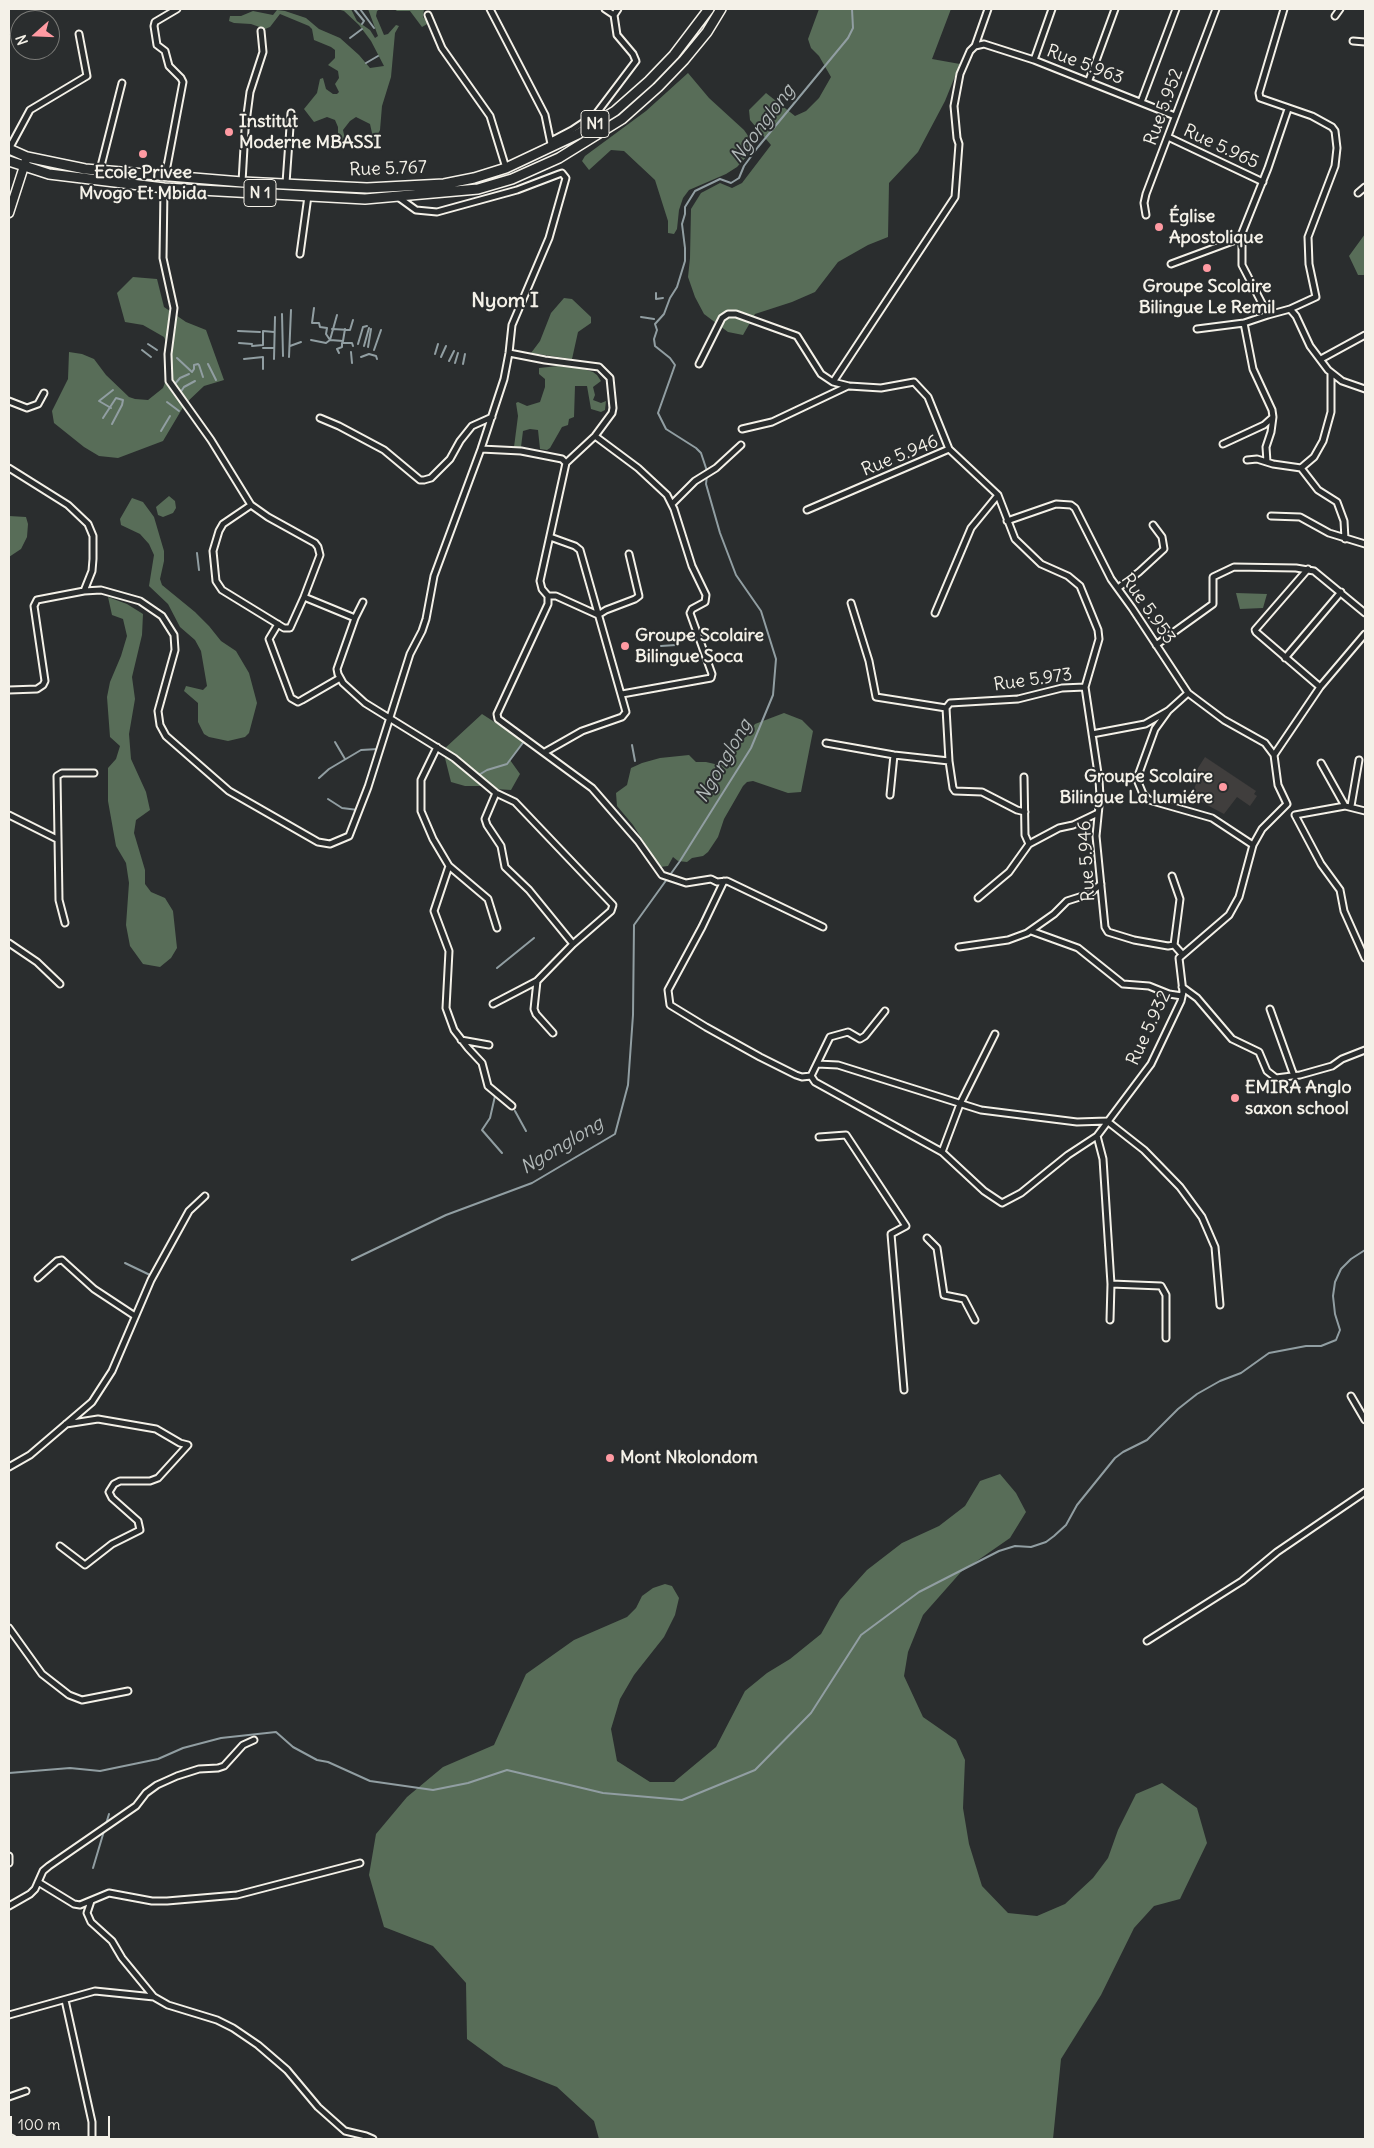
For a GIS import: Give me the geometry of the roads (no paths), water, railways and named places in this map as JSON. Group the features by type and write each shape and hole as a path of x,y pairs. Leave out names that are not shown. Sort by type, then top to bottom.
{"highway":[{"name":"Rue 5.767","path":"9,149 27,156 100,170 165,177 242,182 367,188 444,184 474,178 506,168 551,144 578,134 615,111 649,81 674,55 709,9"},
{"name":"N 1","path":"9,161 49,174 164,188 365,199 478,189 512,179 559,158 622,119 658,87 690,53 707,32 721,9"}],"main road":[{"path":"9,213 27,156"}],"street":[{"path":"165,177 183,82 169,66 165,51 157,45 154,26 155,22 177,9"},
{"path":"490,9 545,115 551,144 596,114 636,61 633,54 617,35 614,15 618,9"},
{"path":"604,9 614,15"},
{"path":"833,382 955,197 960,144 957,138 954,106 960,74 970,51 975,46 988,9"},
{"path":"1034,60 1052,9"},
{"path":"1089,80 1115,9"},
{"path":"1141,102 1176,9"},
{"name":"Rue 5.952","path":"1146,215 1144,204 1214,9"},
{"path":"1196,329 1244,322 1290,309 1316,297 1307,244 1311,226 1335,166 1335,131 1332,127 1312,116 1261,99 1258,93 1284,9"},
{"path":"1335,16 1340,9"},
{"path":"428,15 442,48 490,116 506,168"},
{"path":"242,182 245,130 250,92 263,52 261,31"},
{"path":"9,149 30,110 87,76 79,34"},
{"path":"1354,41 1365,42"},
{"name":"Rue 5.963","path":"975,46 984,44 1034,60 1089,80 1175,116"},
{"path":"100,170 122,83"},
{"path":"1268,315 1242,265 1241,238 1263,182 1288,109"},
{"path":"286,183 291,113"},
{"name":"Rue 5.965","path":"1168,137 1263,182"},
{"path":"9,690 37,689 43,685 45,680 35,602 40,598 84,591 110,592 140,601 154,609 171,628 175,642 175,650 158,711 160,725 166,736 229,791 322,844 330,844 347,838 351,834 410,654 426,619 434,576 492,417 510,353 512,325 549,238 566,178 565,175 560,174 517,190 436,212 416,210 397,197"},
{"path":"1358,193 1365,186"},
{"path":"164,188 163,258 174,308 168,354 169,381 211,440 251,506 318,547 320,555 292,626 284,628 222,590 214,576 213,551 222,524 251,506"},
{"path":"300,254 308,196"},
{"path":"1171,264 1241,238"},
{"path":"1290,309 1296,316 1310,346 1331,373 1342,381 1365,389"},
{"path":"699,364 722,318 728,314 736,314 797,336 821,374 833,382 848,386 881,388 914,382 928,397 949,449"},
{"path":"1244,322 1253,369 1272,410 1272,432 1266,447 1267,462"},
{"path":"1321,360 1365,335"},
{"path":"510,353 599,367 608,373 610,378 612,413 595,436 566,462 540,581 542,588 548,596 548,604 497,716 499,720 592,788 638,841 662,875 686,883 710,879 724,881 823,927"},
{"path":"1301,468 1314,457 1323,441 1331,412 1331,373"},
{"path":"742,429 772,422 848,386"},
{"path":"9,401 27,408 38,404 44,393"},
{"path":"320,418 340,426 384,450 420,480 424,480 431,478 450,459 472,426 492,417"},
{"path":"1223,444 1264,425 1273,417"},
{"path":"595,436 638,468 667,495 672,504 692,566 706,595 705,602 692,609 690,613 712,676 710,679 622,694"},
{"path":"672,504 695,481 716,468 741,445"},
{"path":"481,449 521,451 562,459 566,462"},
{"name":"Rue 5.946","path":"807,510 949,449 998,495 1015,539 1041,564 1068,576 1080,586 1098,630 1099,639 1086,687 1099,780 1096,836 1105,927 1108,932 1134,940 1168,946 1174,945"},
{"path":"1247,460 1257,459 1301,468 1318,490 1337,502 1344,521 1345,539"},
{"path":"9,468 68,504 88,524 93,536 93,559 92,571 84,591"},
{"path":"935,613 971,528 998,495"},
{"name":"Rue 5.953","path":"1007,521 1056,504 1071,504 1075,508 1104,568 1188,693 1224,720 1265,744 1274,754"},
{"path":"1271,516 1300,517 1322,530 1365,544"},
{"path":"1118,588 1164,549 1162,537 1153,525"},
{"path":"545,752 582,731 624,715 626,707 580,550 575,546 550,537"},
{"path":"598,615 639,596 629,554"},
{"path":"1156,645 1213,604 1212,580 1215,575 1234,567 1308,569 1314,571 1365,613"},
{"path":"1308,569 1255,630 1257,634 1320,687"},
{"path":"1285,658 1340,592"},
{"path":"548,596 556,596 598,615"},
{"path":"304,597 355,618"},
{"path":"364,602 355,618 337,669 340,678 359,698 464,765 496,793 515,802 612,905 611,912 573,944 537,981 494,1004"},
{"path":"851,603 868,661 876,697 946,708 952,788 955,791 982,792 1017,810 1025,812"},
{"path":"278,624 269,639 291,698 298,702 340,678"},
{"path":"1172,876 1180,899 1174,945 1182,954 1217,928 1230,915 1239,897 1253,845 1262,829 1287,804 1278,785 1274,754 1320,687 1365,634"},
{"name":"Rue 5.973","path":"946,708 953,702 1018,699 1062,688 1086,687"},
{"path":"1092,734 1146,724 1168,710 1188,693"},
{"path":"1168,710 1155,729 1139,773 1138,782 1143,794 1149,800 1212,818 1253,845"},
{"path":"826,743 894,755 949,761"},
{"path":"437,747 421,780 420,808 433,839 449,866 488,899 497,928"},
{"path":"890,795 894,755"},
{"path":"1348,806 1359,760"},
{"path":"1321,763 1348,806"},
{"path":"65,924 59,900 57,776 62,773 94,773"},
{"path":"1024,777 1025,835 1029,844"},
{"path":"496,793 485,819 500,844 505,867 529,890 573,944"},
{"path":"1365,811 1348,806 1295,815 1321,864 1339,886 1344,911 1365,958"},
{"path":"978,898 1009,872 1029,844 1058,828 1073,825 1098,813"},
{"path":"9,815 58,839"},
{"path":"449,866 434,911 448,951 446,1008 451,1024 461,1040 482,1063 488,1086 512,1106"},
{"path":"724,881 668,990 668,1000 673,1009 760,1057 802,1077 811,1076 830,1037 848,1032 860,1039 866,1036 885,1011"},
{"path":"959,947 1014,938 1031,931 1054,914 1067,900 1089,894 1101,884"},
{"path":"1031,931 1078,948 1123,984 1149,986 1169,994 1182,996"},
{"path":"9,942 37,962 60,984"},
{"name":"Rue 5.932","path":"811,1076 815,1082 942,1152 984,1191 1002,1203 1021,1193 1068,1154 1097,1136 1151,1064 1182,996 1179,963 1182,954"},
{"path":"537,981 534,1009 536,1014 553,1033"},
{"path":"1182,986 1197,998 1232,1039 1260,1052 1270,1074 1276,1078 1294,1076 1332,1066 1342,1059 1365,1050"},
{"path":"1270,1009 1294,1076"},
{"path":"942,1152 960,1104 995,1034"},
{"path":"461,1040 490,1045"},
{"path":"817,1064 838,1065 892,1080 981,1110 1077,1122 1107,1121 1144,1150 1180,1187 1202,1217 1214,1247 1220,1305"},
{"path":"819,1137 846,1135 906,1226 890,1234 904,1390"},
{"path":"1097,1136 1103,1160 1111,1284 1110,1320"},
{"path":"9,1467 30,1454 92,1402 108,1378 151,1280 187,1215 205,1196"},
{"path":"927,1238 937,1248 944,1295 964,1299 975,1320"},
{"path":"38,1278 57,1261 62,1260 94,1289 135,1316"},
{"path":"1111,1284 1162,1286 1166,1294 1166,1338"},
{"path":"1351,1396 1365,1420"},
{"path":"60,1546 86,1565 112,1544 138,1531 140,1527 138,1521 112,1498 109,1492 114,1484 120,1481 150,1481 158,1478 188,1445 180,1443 156,1429 98,1419 66,1424"},
{"path":"1147,1641 1242,1581 1278,1552 1365,1492"},
{"path":"9,1628 42,1674 69,1696 82,1700 128,1691"},
{"path":"9,1906 30,1894 43,1871 49,1866 136,1806 157,1785 199,1769 224,1766 244,1745 254,1740"},
{"path":"9,1856 9,1863"},
{"path":"38,1882 74,1904 80,1905 109,1893 152,1901 237,1895 360,1863"},
{"path":"91,1901 87,1913 91,1922 112,1942 122,1958 154,1998"},
{"path":"9,2015 95,1991 154,1998 168,2005 217,2020 233,2028 287,2070 318,2107 345,2131 373,2139"},
{"path":"66,2000 92,2122 92,2139"},
{"path":"9,2097 26,2091"},
{"path":"9,2137 13,2139"}],"waterway":[{"path":"354,9 364,21 362,24"},
{"path":"360,9 374,28"},
{"name":"Ngonglong","path":"707,471 701,453 666,429 658,413 675,365 670,358 655,346 654,339 657,330 655,324 664,314 670,298 677,287 685,261 682,224 685,207 695,191 720,179 731,183 739,178 744,166 758,147 848,38 853,28 852,9"},
{"path":"350,38 362,29"},
{"path":"366,63 378,56"},
{"path":"656,293 656,299 663,298"},
{"path":"314,308 312,323 319,323 320,327 327,328 326,334 330,340"},
{"path":"289,357 291,310"},
{"path":"282,314 283,356"},
{"path":"330,340 337,315"},
{"path":"274,359 275,317"},
{"path":"641,317 654,319"},
{"path":"332,329 350,330 353,320"},
{"path":"358,344 363,327 367,326"},
{"path":"364,346 369,328"},
{"path":"311,340 326,343 330,340 343,341 345,329"},
{"path":"368,347 371,329"},
{"path":"374,350 381,330"},
{"path":"238,331 260,332"},
{"path":"252,346 263,345 263,331 274,332"},
{"path":"290,346 301,342"},
{"path":"239,343 252,344"},
{"path":"339,353 337,349 342,347 342,343 352,343 353,346"},
{"path":"148,344 157,350"},
{"path":"435,354 438,344"},
{"path":"441,357 446,346"},
{"path":"263,348 274,348"},
{"path":"142,350 151,357"},
{"path":"449,361 454,351"},
{"path":"351,352 352,363"},
{"path":"455,363 458,353"},
{"path":"361,357 369,354 376,356 377,359"},
{"path":"463,364 465,354"},
{"path":"244,359 263,357 263,369"},
{"path":"177,358 192,372 194,365 198,364"},
{"path":"208,364 216,380"},
{"path":"199,365 203,377"},
{"path":"174,385 180,378 189,374"},
{"path":"180,393 184,387 195,381"},
{"path":"111,408 99,401 113,390"},
{"path":"103,418 116,398 123,400 112,424"},
{"path":"167,402 179,411"},
{"path":"161,431 170,416"},
{"name":"Ngonglong","path":"352,1260 446,1215 532,1183 615,1134 628,1085 633,1015 634,925 680,861 751,748 773,695 776,659 761,611 736,575 720,533 706,484 707,475"},
{"path":"197,553 199,570"},
{"path":"661,646 676,645"},
{"path":"477,776 487,770 507,764 525,740"},
{"path":"335,742 345,759"},
{"path":"632,745 635,761"},
{"path":"319,778 329,769 361,750 378,749"},
{"path":"328,799 342,808 358,810"},
{"path":"497,968 534,938"},
{"path":"495,1096 490,1118 482,1130 502,1153"},
{"path":"515,1111 526,1131"},
{"path":"9,1773 70,1768 100,1771 158,1759 183,1748 221,1738 276,1732 293,1747 317,1760 328,1762 370,1781 433,1790 468,1783 507,1770 603,1793 682,1800 755,1770 811,1713 861,1635 919,1592 999,1551 1015,1546 1031,1547 1046,1542 1054,1536 1066,1525 1077,1505 1115,1458 1147,1440 1178,1409 1197,1394 1220,1381 1241,1373 1269,1353 1306,1346 1321,1346 1336,1340 1340,1330 1335,1314 1333,1296 1335,1282 1341,1269 1351,1259 1365,1250"},
{"path":"125,1263 150,1275"},
{"path":"106,1824 109,1814"},
{"path":"93,1868 104,1831"}],"place":[{"name":"Institut Moderne MBASSI","path":"229,132"},
{"name":"Ecole Privee Mvogo Et Mbida","path":"143,154"},
{"name":"Église Apostolique","path":"1159,227"},
{"name":"Groupe Scolaire Bilingue Le Remil","path":"1207,268"},
{"name":"Groupe Scolaire Bilingue Soca","path":"625,646"},
{"name":"Groupe Scolaire Bilingue La lumiére","path":"1223,787"},
{"name":"EMIRA Anglo saxon school","path":"1235,1098"},
{"name":"Mont Nkolondom","path":"610,1458"}],"district":[{"name":"Nyom I","path":"505,301"}]}
